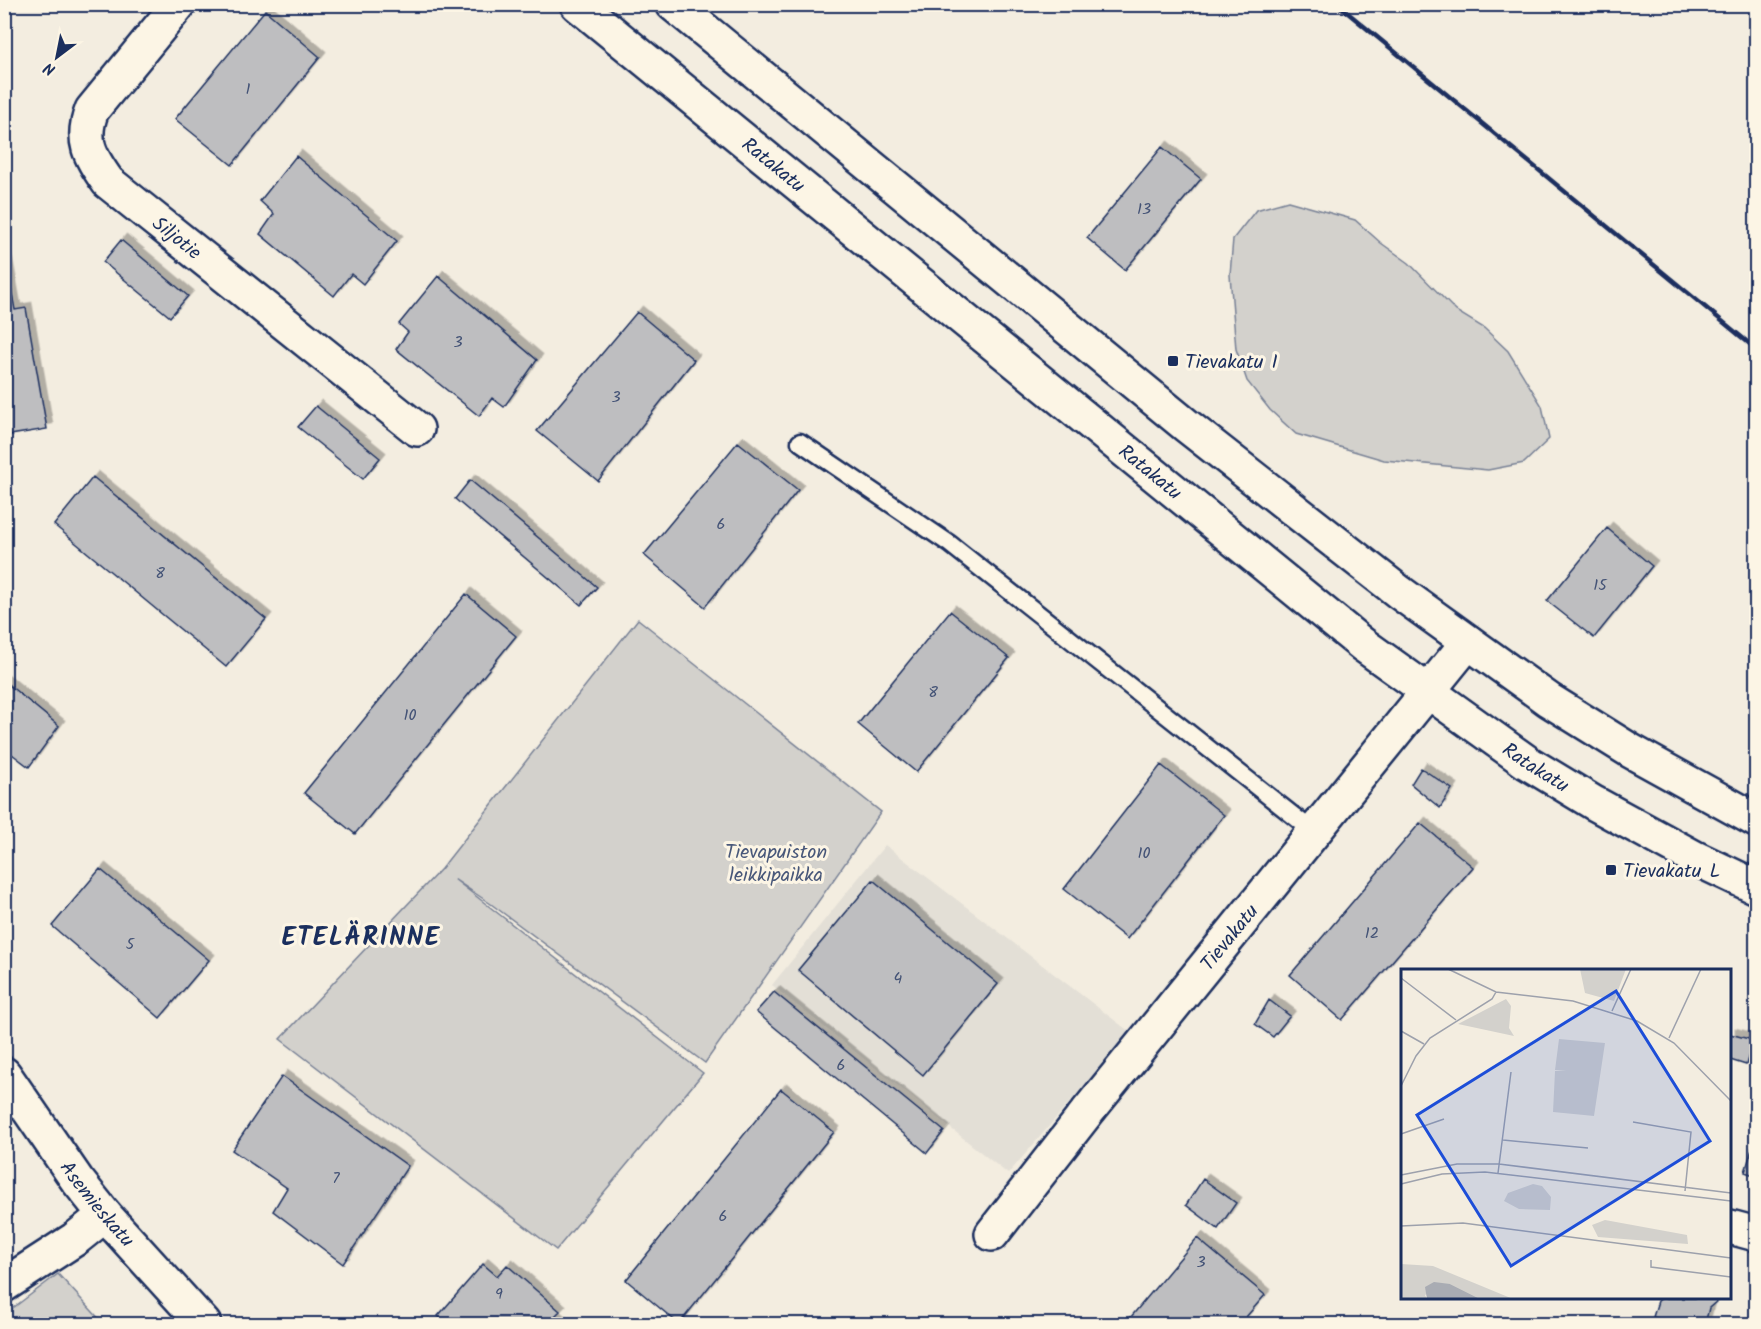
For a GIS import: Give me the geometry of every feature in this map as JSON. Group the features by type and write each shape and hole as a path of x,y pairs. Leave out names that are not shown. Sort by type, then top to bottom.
{"main road":[{"name":"Siljotie","path":"179,4 92,110 86,126 92,160 108,182 417,429"},
{"name":"Ratakatu","path":"577,4 1353,637 1528,763 1594,803 1695,858 1756,887"},
{"path":"673,4 1187,426 1399,592 1548,700 1631,751 1756,820"},
{"name":"Tievakatu","path":"992,1234 1084,1116 1468,642"},
{"name":"Asemieskatu","path":"4,1074 77,1180 105,1215 204,1324"},
{"path":"4,1285 75,1239 105,1215"},
{"path":"1731,1227 1756,1234"}],"lane":[{"path":"800,442 950,544 1314,832"}],"shaded area":[{"path":"885,845 1130,1032 1008,1174 772,985"}],"green space":[{"path":"1288,201 1355,220 1409,263 1456,311 1484,328 1508,351 1542,406 1549,439 1524,463 1488,470 1384,460 1296,434 1270,410 1247,381 1236,349 1230,275 1233,239 1256,210"},
{"name":"Tievapuiston leikkipaikka","path":"638,619 881,812 705,1063 454,879 703,1073 556,1250 280,1039 441,869"},
{"path":"58,1274 104,1324 5,1324 5,1314"}],"building":[{"path":"265,10 320,57 232,165 175,119"},
{"path":"1162,147 1201,179 1125,270 1087,238"},
{"path":"296,156 397,241 363,284 351,274 334,296 260,234 274,214 260,201"},
{"path":"121,240 188,296 170,317 103,262"},
{"path":"4,249 15,310 26,308 47,429 4,436"},
{"path":"438,276 537,360 504,407 492,398 479,416 396,349 408,332 399,324"},
{"path":"637,312 694,360 598,481 537,431"},
{"path":"316,406 380,458 363,479 298,427"},
{"path":"738,442 798,490 705,607 644,555"},
{"path":"93,477 266,619 226,667 54,525"},
{"path":"470,480 597,587 581,605 455,499"},
{"path":"1607,528 1652,566 1594,638 1547,601"},
{"path":"466,594 516,636 355,834 304,793"},
{"path":"950,611 1009,658 916,772 858,724"},
{"path":"4,681 59,726 29,767 4,748"},
{"path":"1161,765 1224,815 1127,939 1064,889"},
{"path":"1421,768 1452,789 1440,808 1411,784"},
{"path":"1420,823 1473,867 1342,1020 1290,975"},
{"path":"100,869 209,960 160,1018 52,926"},
{"path":"873,880 998,984 923,1075 798,970"},
{"path":"774,992 944,1131 927,1153 756,1012"},
{"path":"1269,1000 1290,1016 1273,1037 1255,1024"},
{"path":"1731,1034 1753,1040 1746,1065 1731,1060"},
{"path":"282,1076 408,1166 343,1264 273,1211 287,1188 232,1150"},
{"path":"781,1089 834,1132 679,1324 626,1280"},
{"path":"1756,1136 1756,1176 1745,1172"},
{"path":"1203,1179 1236,1203 1218,1229 1186,1205"},
{"path":"1197,1238 1265,1295 1240,1324 1125,1324"},
{"path":"483,1264 497,1276 507,1265 560,1311 554,1317 562,1324 447,1324 438,1316"},
{"path":"1661,1299 1716,1299 1717,1301 1709,1308 1705,1324 1675,1324 1653,1317"}],"railway":[{"path":"1337,4 1756,349"}],"place":[{"name":"Tievakatu I","path":"1173,361"},
{"name":"Tievakatu L","path":"1611,870"}],"district":[{"name":"ETELÄRINNE","path":"361,936"}]}
